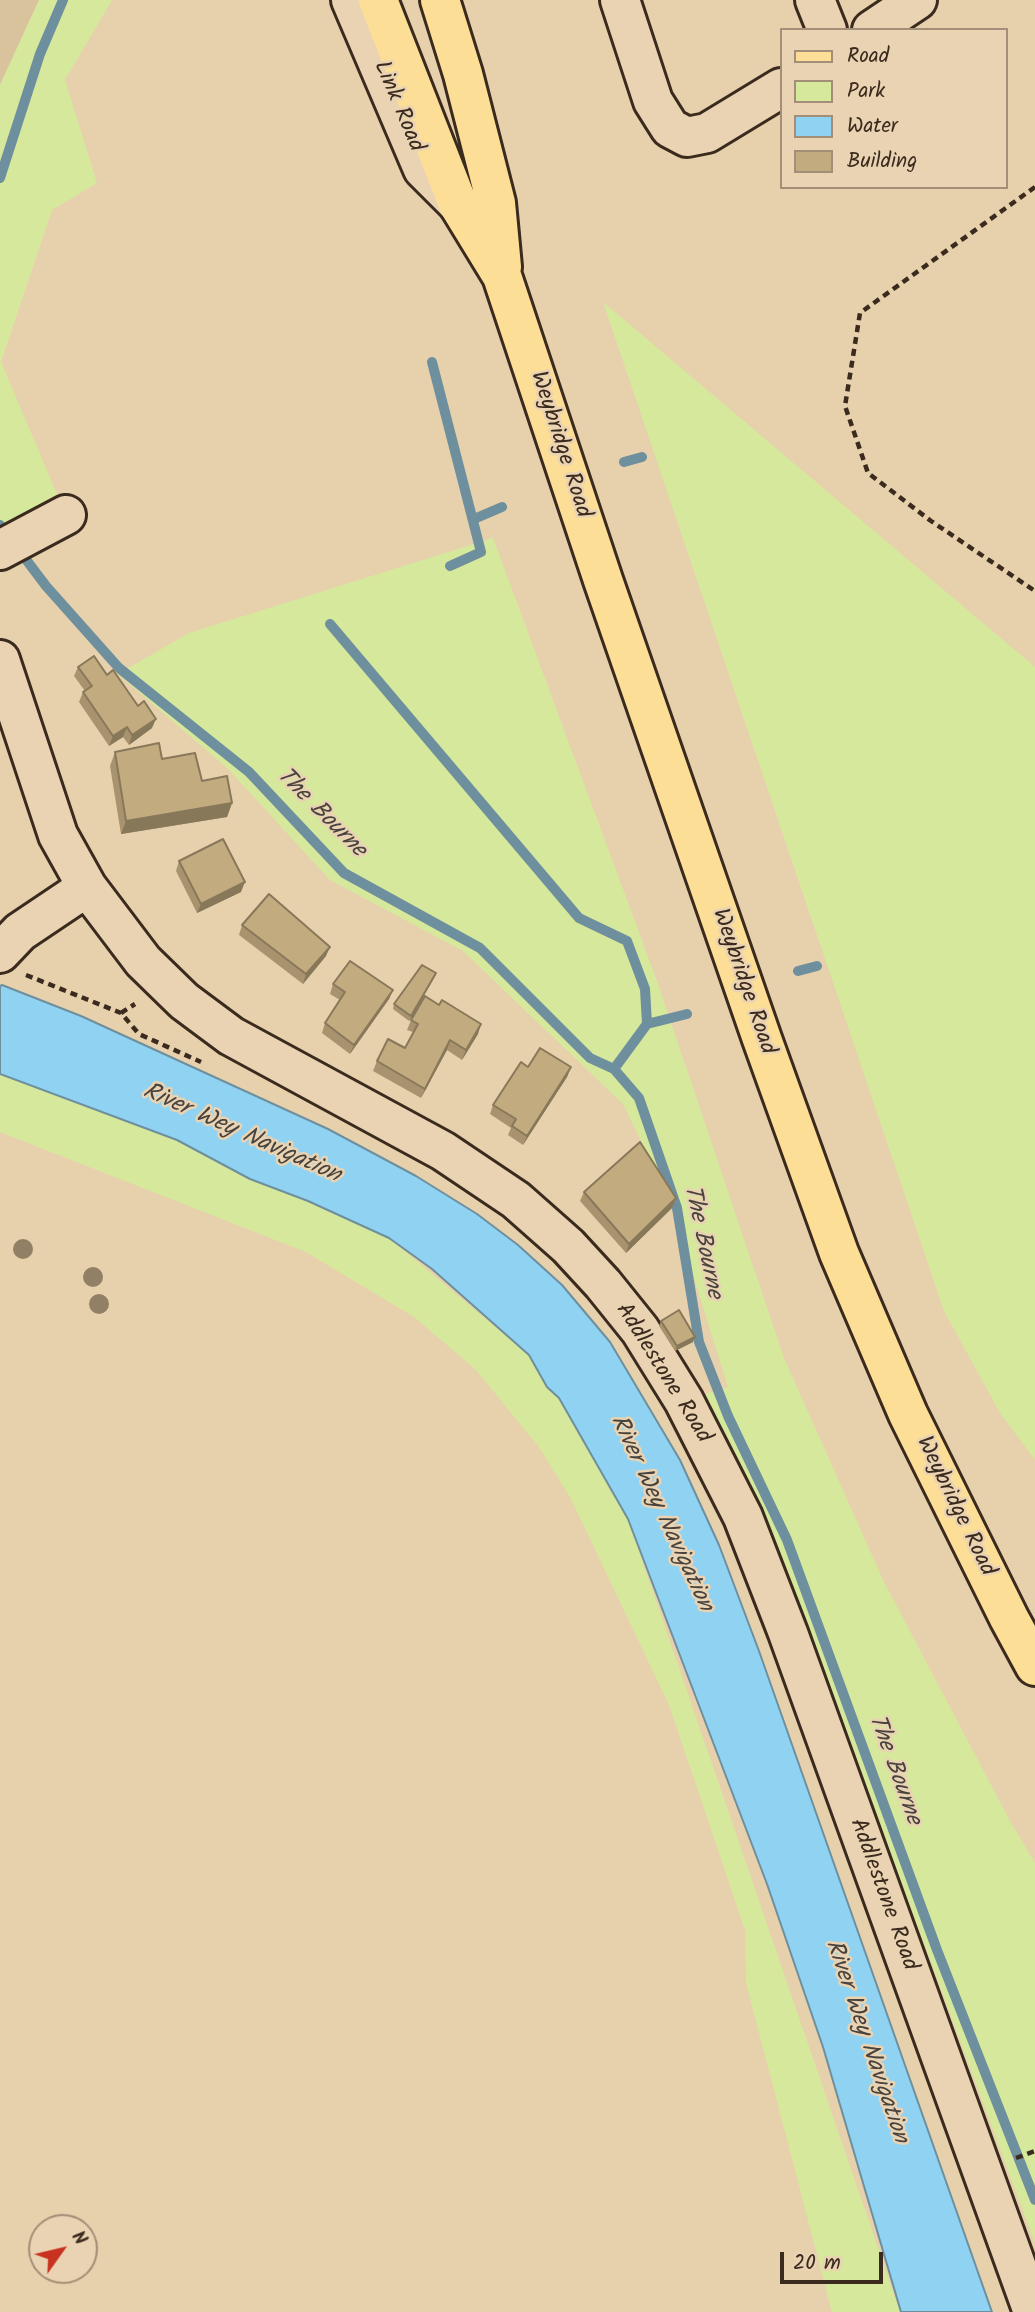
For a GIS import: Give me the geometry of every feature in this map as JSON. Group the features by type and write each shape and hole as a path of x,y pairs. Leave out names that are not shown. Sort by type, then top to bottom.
{"main road":[{"name":"Weybridge Road","path":"378,0 458,204 502,276 603,580 839,1253 908,1414 1035,1665"},
{"name":"Weybridge Road","path":"440,0 463,74 496,203 502,276"}],"street":[{"name":"Link Road","path":"351,0 424,169 458,204"},
{"path":"620,0 653,101 670,128 687,136 707,133 780,89"},
{"path":"815,0 826,28"},
{"path":"875,28 917,0"},
{"path":"0,550 55,521"},
{"name":"Addlestone Road","path":"0,660 58,835 87,887 143,961 208,1020 255,1050 443,1151 516,1200 568,1245 640,1330 684,1401 743,1517 788,1633 1033,2312"},
{"path":"8,963 20,932 87,887"}],"path":[{"path":"1035,187 860,313 845,406 868,473 1035,591"},
{"path":"8,963 24,974 121,1013 139,1034 212,1067"},
{"path":"1029,2153 1035,2151"}],"shaded area":[{"path":"0,0 39,0 0,85"}],"green space":[{"path":"39,0 112,0 65,80 97,183 52,210 1,362 57,494 0,534 0,85"},
{"path":"603,302 1035,667 1035,1460 1000,1413 944,1311"},
{"path":"493,538 657,981 784,1358 883,1580 1010,1821 1035,1863 1035,2243 793,1590 705,1394 728,1387 669,1198 623,1104 463,951 330,880 228,769 118,674 189,633"},
{"path":"0,1074 177,1140 389,1238 529,1355 584,1427 628,1519 900,2312 832,2312 746,1983 745,1930 669,1705 571,1499 539,1447 476,1370 414,1317 306,1252 0,1132"}],"water":[{"name":"River Wey Navigation","path":"2,985 81,1016 328,1129 416,1176 477,1214 518,1245 562,1285 610,1342 680,1460 719,1545 759,1651 992,2312 901,2312 823,2047 767,1884 628,1519 559,1398 547,1387 529,1355 432,1269 389,1238 308,1201 250,1179 177,1140 0,1074"}],"building":[{"path":"94,656 107,675 113,670 138,706 144,701 156,719 132,735 127,727 113,736 83,692 92,686 78,667"},
{"path":"159,743 162,759 195,753 202,781 227,776 232,803 126,821 115,752"},
{"path":"223,839 245,882 201,904 179,861"},
{"path":"269,894 330,947 306,974 242,925"},
{"path":"350,961 393,990 354,1045 325,1023 345,992 333,984"},
{"path":"422,965 436,973 411,1016 394,1004"},
{"path":"425,996 439,1005 442,1000 481,1024 466,1050 450,1040 425,1089 377,1061 388,1039 405,1048 418,1024 411,1020"},
{"path":"540,1048 571,1067 527,1136 512,1126 516,1119 493,1105 521,1062 528,1067"},
{"path":"640,1142 676,1198 629,1244 584,1192"},
{"path":"679,1310 695,1337 677,1346 661,1321"}],"waterway":[{"name":"The Bourne","path":"0,178 40,54 63,0"},
{"path":"432,362 481,552 450,566"},
{"path":"624,462 642,457"},
{"path":"474,519 502,507"},
{"name":"The Bourne","path":"0,525 46,586 119,668 249,772 344,873 480,948 590,1058 614,1069 639,1098 677,1208 699,1342 728,1416 787,1540 937,1950 1035,2200"},
{"path":"330,624 579,918 627,941 645,989 647,1024 614,1069"},
{"path":"798,971 817,966"},
{"path":"647,1024 687,1014"}]}
